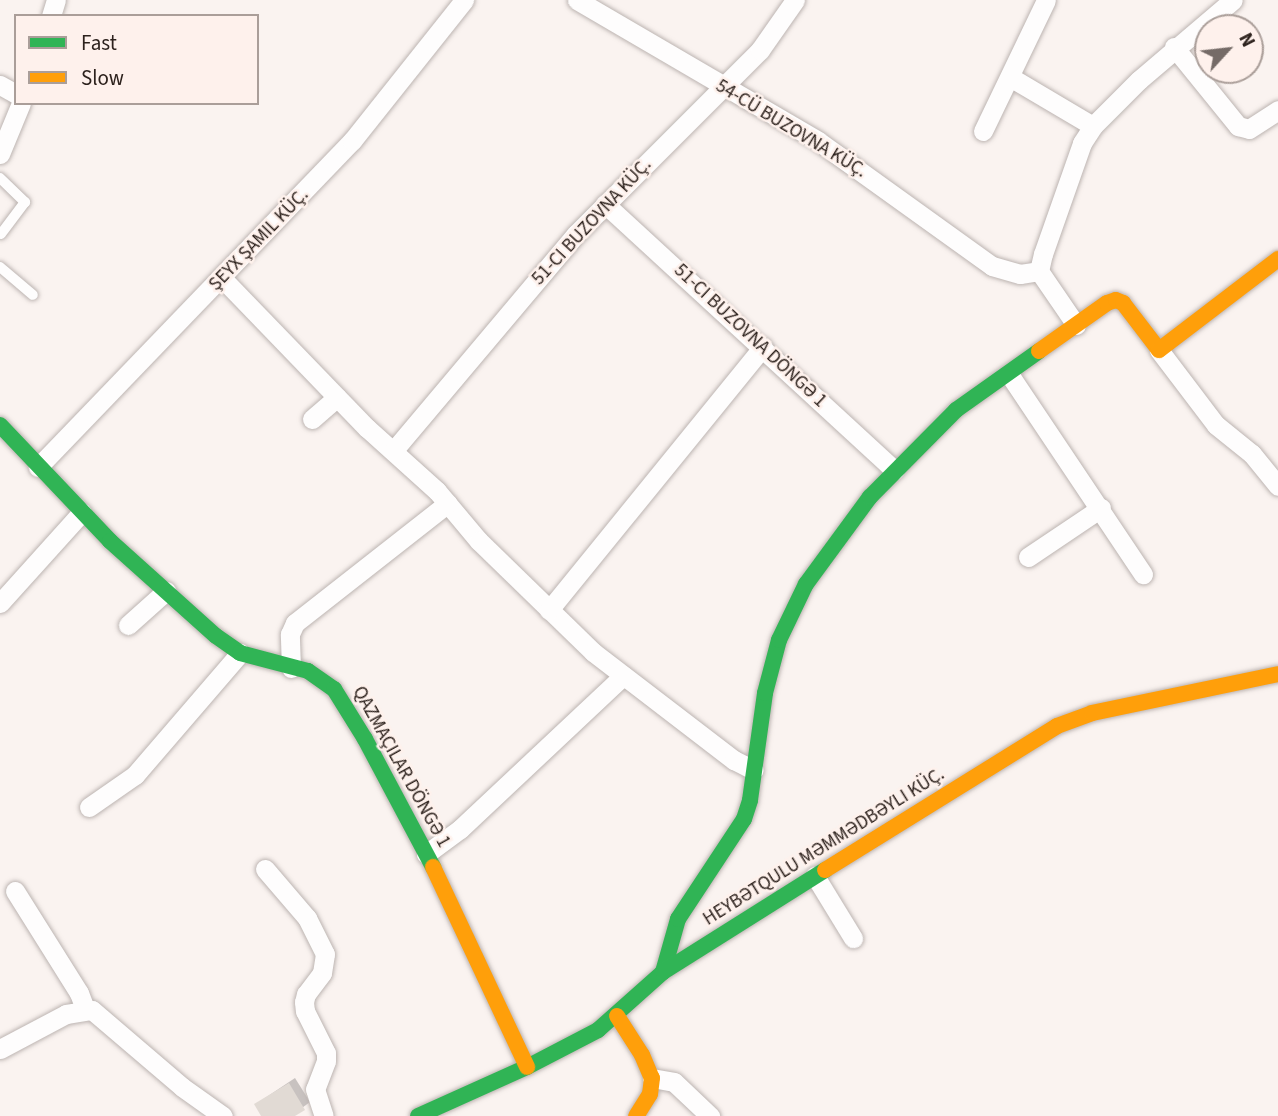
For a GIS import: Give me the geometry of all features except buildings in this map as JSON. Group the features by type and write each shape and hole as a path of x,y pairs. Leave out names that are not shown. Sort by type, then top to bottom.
{"street":[{"name":"ŞEYX ŞAMIL KÜÇ.","path":"38,467 352,141 464,0"},
{"name":"54-CÜ BUZOVNA KÜÇ.","path":"577,0 818,141 992,267 1020,274 1039,271"},
{"name":"51-CI BUZOVNA KÜÇ.","path":"394,450 576,234 760,50 796,0"},
{"path":"983,131 1046,0"},
{"path":"1076,325 1039,271 1042,254 1082,143 1093,126 1174,47 1233,0"},
{"path":"1174,47 1238,125 1249,129 1278,110"},
{"path":"1010,77 1093,126"},
{"path":"0,154 20,105"},
{"name":"51-CI BUZOVNA DÖNGƏ 1","path":"605,204 894,470"},
{"path":"1159,350 1278,259"},
{"path":"222,278 337,397 448,503 479,541 549,610 623,676 734,760 754,770"},
{"path":"663,972 678,919 744,818 771,664 793,610 825,555 894,470 956,410 1116,300 1123,303 1216,425 1252,454 1278,486"},
{"path":"549,610 763,347"},
{"path":"1009,374 1143,574"},
{"path":"312,419 337,397"},
{"path":"0,425 82,512 166,591 240,653 317,675 334,689 365,740 426,854 527,1067"},
{"path":"291,668 290,634 308,610 448,503"},
{"path":"1028,557 1101,508"},
{"path":"0,603 82,512"},
{"path":"128,625 166,591"},
{"path":"89,807 135,775 240,653"},
{"name":"HEYBƏTQULU MƏMMƏDBƏYLI KÜÇ.","path":"418,1116 584,1038 617,1016 663,972 1076,718 1278,674"},
{"path":"426,854 460,829 623,676"},
{"path":"265,869 307,918 325,954 322,973 306,994 304,1002 305,1011 326,1053 326,1061 315,1089 324,1116"},
{"path":"816,876 853,939"},
{"path":"15,891 79,993 85,1009"},
{"path":"0,1049 66,1014 85,1009 100,1015 182,1087 223,1116"},
{"path":"617,1016 642,1055 652,1078 650,1094 636,1116"},
{"path":"652,1078 674,1082 710,1116"}],"lane":[{"path":"0,178 21,194 25,202 1,234"},
{"path":"0,267 33,295"}],"traffic: fast":[{"path":"663,972 678,919 744,819 750,800 765,693 779,640 806,584 870,497 956,410 1039,351"},
{"path":"0,425 110,541 216,636 240,653 308,671 334,689 365,739 433,867"},
{"path":"418,1116 527,1067 598,1030 663,972 825,870"}],"traffic: slow":[{"path":"1039,351 1107,303 1116,300 1123,303 1159,350 1278,259"},
{"path":"825,870 1057,726 1092,713 1278,674"},
{"path":"433,867 527,1067"},
{"path":"617,1016 642,1055 652,1078 650,1094 636,1116"}]}
